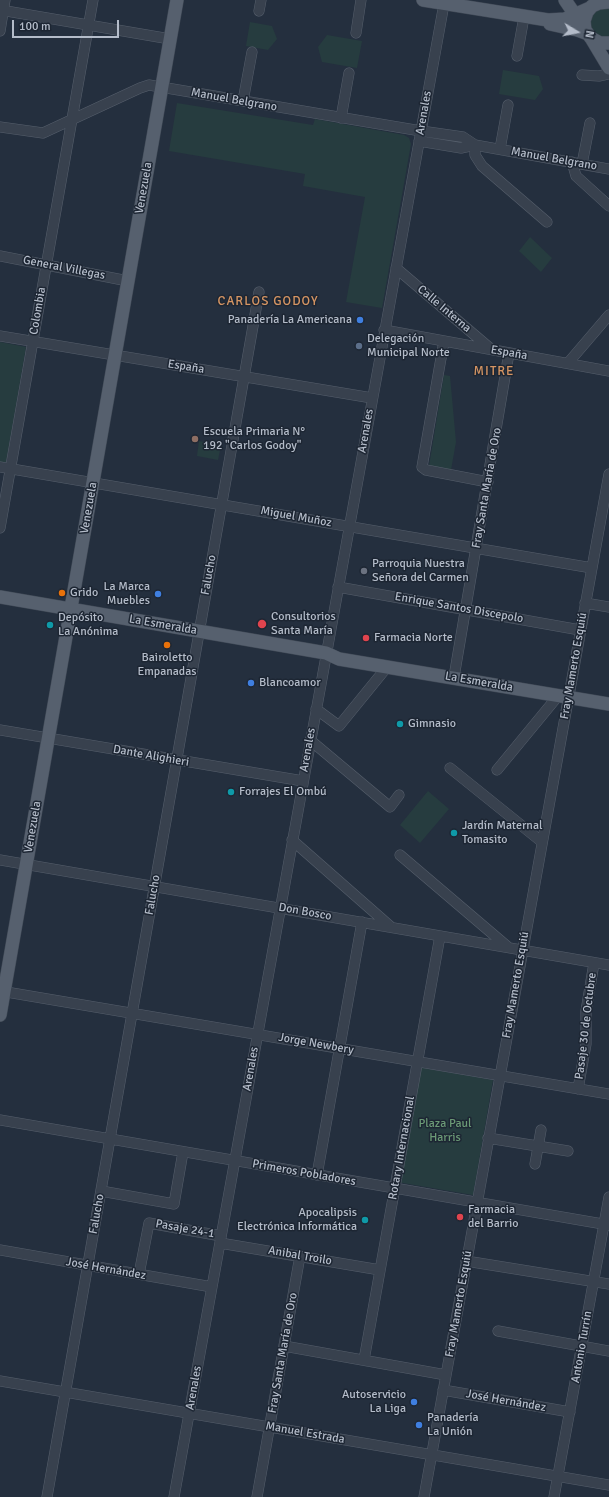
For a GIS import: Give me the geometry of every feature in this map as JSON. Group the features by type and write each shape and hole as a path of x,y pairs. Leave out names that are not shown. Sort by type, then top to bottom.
{"main road":[{"name":"Venezuela","path":"0,1015 2,991 72,609 177,0"},
{"path":"423,0 539,20 588,34 600,43 609,43"},
{"path":"566,0 609,68"},
{"path":"603,0 609,2"},
{"path":"539,20 559,20 575,15 599,3 609,2"},
{"path":"588,34 584,18 590,8"},
{"name":"La Esmeralda","path":"0,597 326,653 340,652 455,671 609,704"},
{"name":"La Esmeralda","path":"326,653 339,659 387,667 565,694 609,696"}],"street":[{"path":"0,30 2,10 5,0"},
{"name":"Colombia","path":"0,528 93,0"},
{"path":"259,11 261,0"},
{"path":"356,33 361,0"},
{"name":"Arenales","path":"174,1497 444,4"},
{"path":"2,10 170,39"},
{"path":"517,56 524,17"},
{"path":"243,101 252,52"},
{"path":"341,118 349,73"},
{"path":"582,75 599,76 609,74"},
{"name":"Manuel Belgrano","path":"0,127 40,133 72,120 143,86 162,87 341,118 420,136 463,137 475,145 609,169"},
{"path":"500,150 508,105"},
{"path":"590,123 577,163 576,176 609,206"},
{"path":"475,145 475,155 482,166 547,222"},
{"name":"General Villegas","path":"0,256 128,281"},
{"name":"Calle Interna","path":"396,268 492,350"},
{"name":"Falucho","path":"47,1497 259,292"},
{"path":"568,363 609,315"},
{"name":"España","path":"384,330 609,371"},
{"name":"España","path":"0,336 372,398"},
{"path":"444,341 422,467 429,471 488,482"},
{"name":"Fray Santa María de Oro","path":"455,671 509,353"},
{"name":"Miguel Muñoz","path":"0,467 592,568"},
{"name":"Fray Mamerto Esquiú","path":"424,1497 542,842 565,694 580,630 609,474"},
{"name":"Enrique Santos Discepolo","path":"338,587 580,630"},
{"path":"585,603 609,607"},
{"path":"316,709 339,726 387,667"},
{"path":"497,770 565,694"},
{"name":"Dante Alighieri","path":"0,730 303,781"},
{"path":"310,740 390,807 399,795"},
{"path":"450,768 542,842"},
{"path":"292,840 392,927"},
{"path":"400,855 509,948"},
{"name":"Don Bosco","path":"0,860 609,965"},
{"path":"317,1175 362,922"},
{"name":"Rotary Internacional","path":"364,1360 440,936"},
{"name":"Pasaje 30 de Octubre","path":"578,1089 586,1044 586,1011 594,963"},
{"name":"Jorge Newbery","path":"2,991 609,1094"},
{"name":"Primeros Pobladores","path":"0,1120 606,1225"},
{"path":"535,1164 541,1130"},
{"path":"488,1138 568,1151"},
{"name":"Pasaje 24-1","path":"101,1191 174,1204 183,1152"},
{"name":"Antonio Turrín","path":"554,1497 606,1225 609,1197"},
{"name":"Pasaje 24-1","path":"140,1274 149,1223 220,1239"},
{"name":"Anibal Troilo","path":"220,1239 300,1256 380,1270"},
{"name":"José Hernández","path":"0,1250 212,1287"},
{"name":"Fray Santa María de Oro","path":"256,1497 300,1256"},
{"path":"466,1260 609,1284"},
{"path":"498,1331 609,1351"},
{"path":"284,1346 446,1375"},
{"name":"Manuel Estrada","path":"0,1381 609,1485"},
{"name":"José Hernández","path":"443,1390 570,1412"}],"green space":[{"path":"609,6 609,39 604,40 591,32 589,16 592,12"},
{"path":"250,22 272,26 277,39 268,50 246,46"},
{"path":"327,35 362,41 357,68 322,62 318,47"},
{"path":"503,70 539,76 543,89 535,100 499,94"},
{"path":"177,103 313,125 315,119 404,135 409,138 411,144 382,308 346,302 365,197 303,186 305,174 169,151"},
{"path":"530,237 552,258 541,272 519,251"},
{"path":"0,342 26,347 6,463 0,462"},
{"path":"444,375 450,376 456,442 451,470 429,466"},
{"path":"199,441 221,445 218,460 197,456"},
{"path":"428,791 449,809 420,843 400,825"},
{"name":"Plaza Paul Harris","path":"417,1067 493,1080 473,1195 397,1182"}],"place":[{"name":"Panadería La Americana","path":"360,320"},
{"name":"Delegación Municipal Norte","path":"359,346"},
{"name":"Escuela Primaria N° 192 \"Carlos Godoy\"","path":"195,439"},
{"name":"Parroquia Nuestra Señora del Carmen","path":"364,571"},
{"name":"Grido","path":"62,593"},
{"name":"La Marca Muebles","path":"158,594"},
{"name":"Consultorios Santa María","path":"262,624"},
{"name":"Depósito La Anónima","path":"50,625"},
{"name":"Farmacia Norte","path":"366,638"},
{"name":"Bairoletto Empanadas","path":"167,645"},
{"name":"Blancoamor","path":"251,683"},
{"name":"Gimnasio","path":"400,724"},
{"name":"Forrajes El Ombú","path":"231,792"},
{"name":"Jardín Maternal Tomasito","path":"454,833"},
{"name":"Farmacia del Barrio","path":"460,1217"},
{"name":"Apocalipsis Electrónica Informática","path":"365,1220"},
{"name":"Autoservicio La Liga","path":"414,1402"},
{"name":"Panadería La Unión","path":"419,1425"}],"district":[{"name":"CARLOS GODOY","path":"268,302"},
{"name":"MITRE","path":"494,372"}]}
